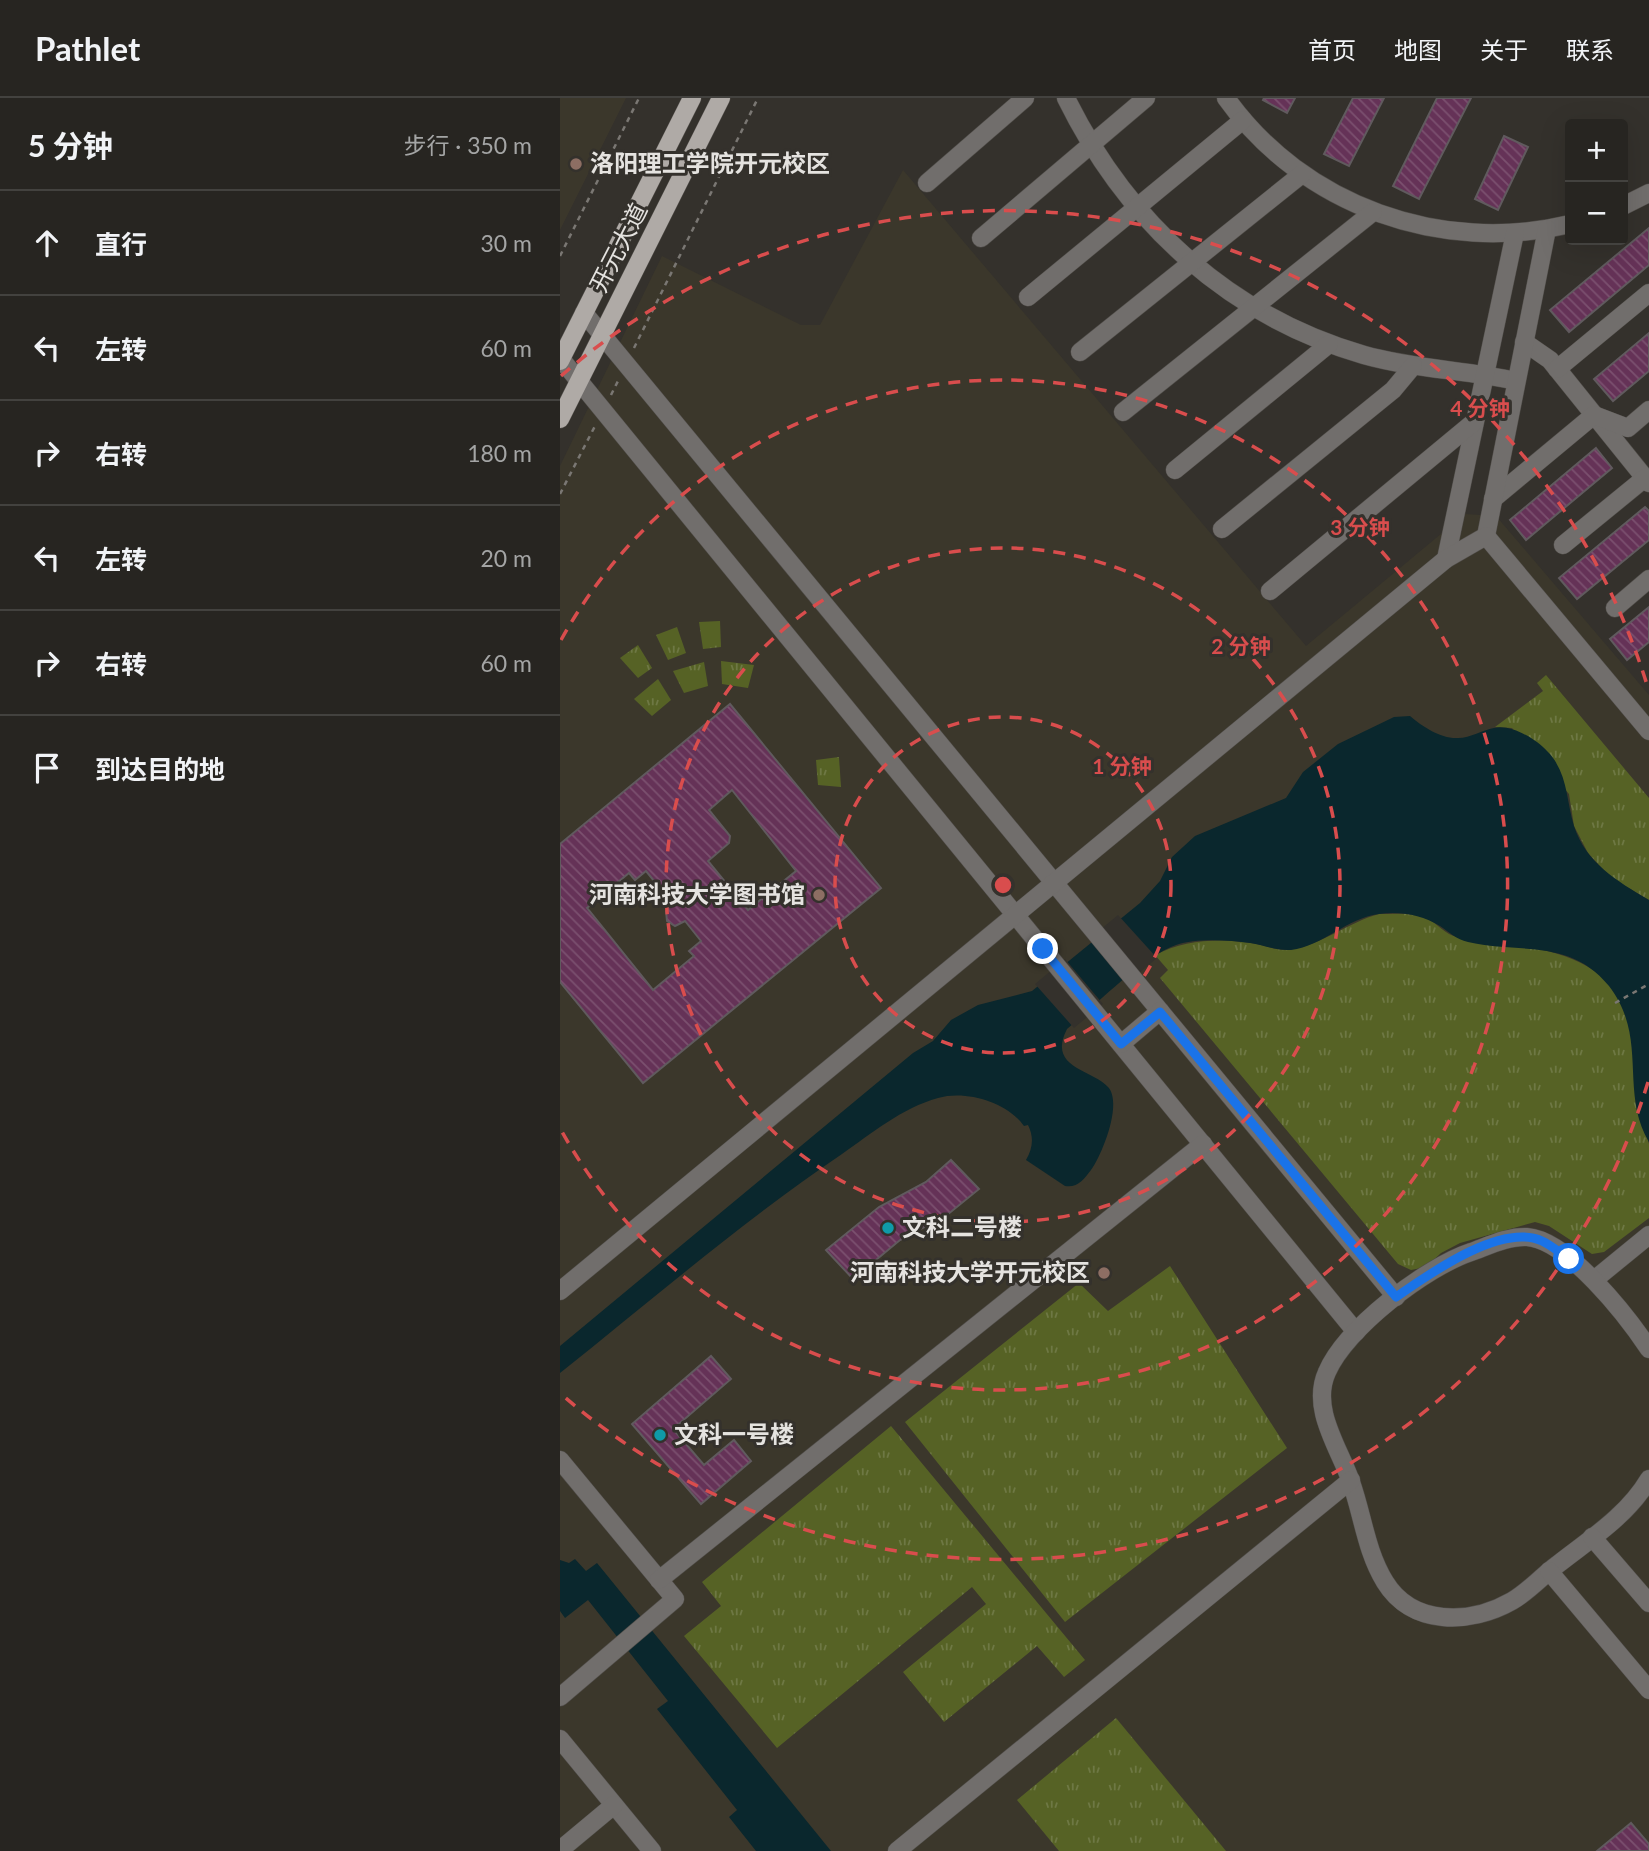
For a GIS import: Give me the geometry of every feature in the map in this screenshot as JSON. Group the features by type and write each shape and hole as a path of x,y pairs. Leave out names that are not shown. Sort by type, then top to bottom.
{"main road":[{"name":"开元大道","path":"561,360 692,98"},
{"name":"开元大道","path":"560,419 721,98"}],"street":[{"path":"927,183 1025,98"},
{"path":"1066,98 1091,145 1136,208 1191,263 1254,308 1329,344 1413,366 1484,374 1517,381"},
{"path":"981,238 1146,98"},
{"path":"1226,98 1268,146 1302,174 1331,192 1373,212 1403,222 1454,232 1515,233 1565,225"},
{"path":"1028,297 1243,120"},
{"path":"1080,352 1302,174"},
{"path":"1628,203 1649,192"},
{"path":"1123,412 1373,212"},
{"path":"1486,537 1547,229"},
{"path":"1446,559 1515,233"},
{"path":"1557,369 1649,293"},
{"path":"584,313 1396,1297"},
{"path":"1524,342 1557,369 1648,480 1563,545"},
{"path":"1175,470 1329,344"},
{"path":"561,360 1356,1332"},
{"path":"1222,528 1392,390 1413,366"},
{"path":"1594,415 1628,428 1649,410"},
{"path":"1493,499 1594,415"},
{"path":"1270,591 1474,422"},
{"path":"560,1291 1446,559 1486,537"},
{"path":"1486,537 1649,732"},
{"path":"1615,608 1649,579"},
{"path":"1121,1044 1160,1012"},
{"path":"659,1580 1203,1144"},
{"path":"1594,1280 1649,1235"},
{"path":"1649,1348 1594,1280 1542,1241 1513,1238 1465,1254 1396,1297 1356,1332 1326,1373 1322,1394 1325,1416 1351,1480 1362,1528 1385,1582 1398,1598 1415,1612 1438,1618 1475,1615 1511,1601 1634,1504 1649,1479"},
{"path":"560,1460 675,1599 560,1697"},
{"path":"897,1851 1351,1480"},
{"path":"1592,1537 1649,1603"},
{"path":"1549,1572 1649,1690"},
{"path":"560,1739 652,1851"},
{"path":"560,1850 614,1805"}],"path":[{"path":"560,256 639,98"},
{"path":"560,494 758,98"},
{"path":"1615,1003 1649,984"}],"shaded area":[{"name":"洛阳理工学院开元校区","path":"560,98 626,98 560,230"},
{"name":"河南科技大学开元校区","path":"903,170 1306,646 1465,514 1496,516 1649,695 1649,1851 560,1851 560,466 662,256 801,325 820,325"}],"green space":[{"path":"720,621 721,647 703,649 699,622"},
{"path":"677,627 686,653 668,660 656,635"},
{"path":"638,645 652,668 638,678 620,658"},
{"path":"721,661 754,665 748,688 722,684"},
{"path":"704,662 708,686 684,693 673,671"},
{"path":"1546,675 1649,798 1649,900 1610,877 1588,853 1574,826 1569,794 1512,728 1495,727 1543,691 1537,683"},
{"path":"658,679 671,700 652,716 634,699"},
{"path":"839,757 841,787 818,785 816,760"},
{"path":"1379,914 1421,916 1457,937 1535,948 1560,955 1583,964 1603,978 1619,997 1632,1034 1637,1109 1649,1144 1649,1218 1604,1252 1592,1254 1549,1226 1535,1222 1460,1243 1441,1253 1426,1267 1411,1270 1398,1264 1160,978 1168,970 1155,955 1178,946 1226,941 1282,950 1293,949 1315,943"},
{"path":"1170,1266 1287,1448 1065,1622 905,1422 1079,1283 1108,1311"},
{"path":"891,1426 1085,1660 1064,1677 1037,1646 944,1722 903,1672 986,1604 972,1587 777,1748 684,1636 721,1606 702,1582"},
{"path":"1116,1718 1226,1851 1059,1851 1017,1800"}],"water":[{"path":"1410,716 1445,737 1463,738 1501,727 1515,730 1536,742 1547,751 1559,768 1574,826 1586,851 1614,878 1649,900 1649,1142 1640,1123 1628,1025 1621,1006 1609,986 1594,971 1578,961 1543,950 1468,942 1426,919 1395,913 1367,917 1314,943 1291,950 1232,941 1202,940 1184,943 1149,960 1067,1029 1062,1042 1067,1060 1108,1087 1113,1105 1109,1129 1100,1153 1091,1170 1080,1182 1074,1186 1065,1186 1026,1160 1032,1142 1028,1125 1024,1126 997,1104 961,1096 925,1102 888,1122 769,1206 560,1373 560,1346 913,1053 933,1041 951,1020 978,1005 1032,991 1140,903 1160,881 1172,857 1195,836 1286,798 1303,772 1338,744 1394,717"},
{"path":"575,1559 586,1571 597,1563 831,1851 756,1851 729,1817 737,1810 657,1709 668,1701 588,1600 565,1618 560,1611 560,1560 569,1563"}],"pier":[{"path":"1118,915 1157,958 1126,984 1089,939"},
{"path":"1065,959 1103,1004 1074,1028 1035,984"}],"building":[{"path":"1295,98 1287,113 1263,100"},
{"path":"1353,98 1384,98 1349,166 1324,154"},
{"path":"1437,98 1471,98 1419,199 1393,186"},
{"path":"1504,136 1528,147 1498,210 1475,199"},
{"path":"1649,228 1649,265 1569,332 1550,310"},
{"path":"1649,333 1649,371 1613,401 1594,379"},
{"path":"1596,448 1612,468 1526,540 1510,520"},
{"path":"1645,507 1649,511 1649,540 1577,599 1559,578"},
{"path":"1649,607 1649,642 1627,660 1610,639"},
{"name":"河南科技大学图书馆","path":"730,704 881,888 643,1083 560,982 560,844","holes":["732,790 796,871 748,910 708,861 729,843 730,836 709,810","646,871 672,903 666,911 667,921 675,926 685,921 701,941 689,951 694,956 653,990 587,908 629,873 635,880"]},
{"name":"文科二号楼","path":"951,1160 979,1189 947,1215 900,1240 853,1279 826,1250 879,1207 926,1182"},
{"name":"文科一号楼","path":"711,1356 731,1379 673,1429 704,1465 734,1440 751,1461 701,1504 632,1424"},
{"path":"1631,1823 1649,1844 1649,1851 1597,1851"}],"place":[{"name":"洛阳理工学院开元校区","path":"576,164"},
{"name":"河南科技大学图书馆","path":"819,895"},
{"name":"文科二号楼","path":"888,1228"},
{"name":"河南科技大学开元校区","path":"1104,1273"},
{"name":"文科一号楼","path":"660,1435"}],"route":[{"path":"1043,949 1121,1044 1160,1012 1396,1297 1465,1254 1513,1238 1528,1237 1542,1241 1569,1259"}]}
